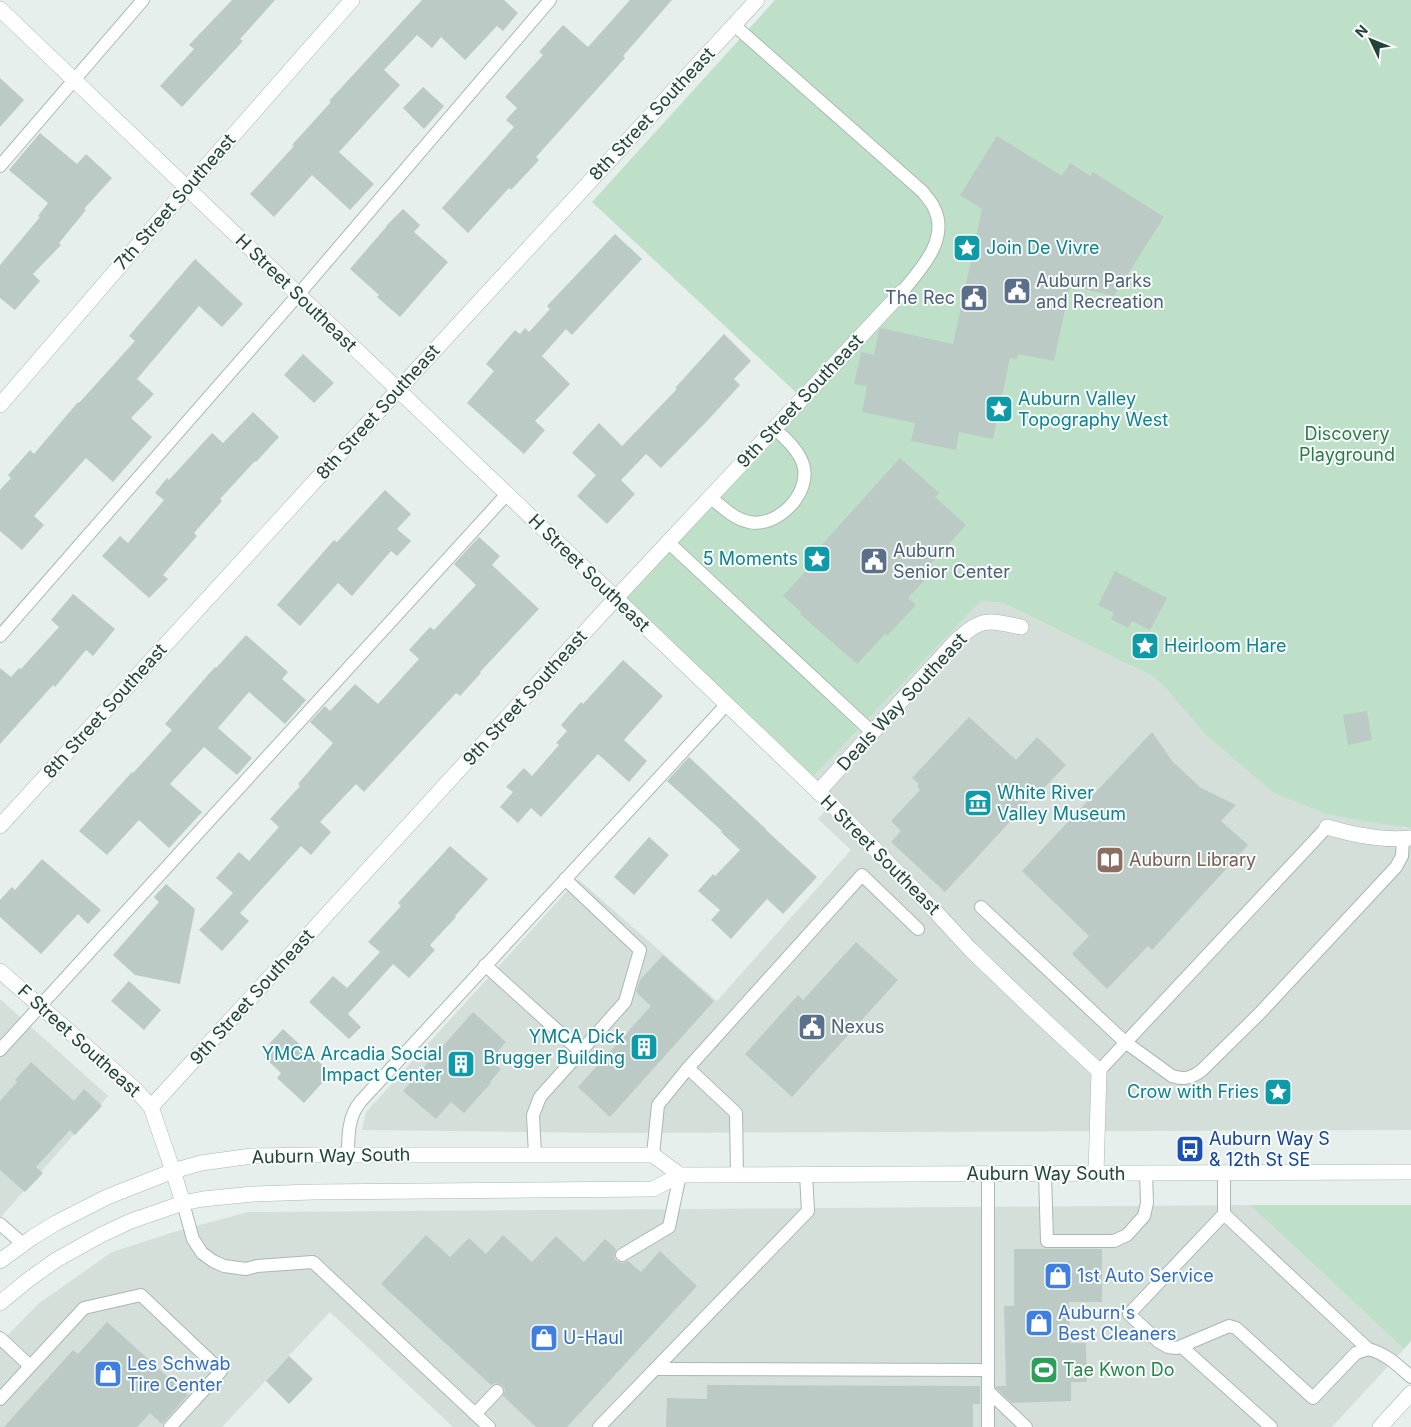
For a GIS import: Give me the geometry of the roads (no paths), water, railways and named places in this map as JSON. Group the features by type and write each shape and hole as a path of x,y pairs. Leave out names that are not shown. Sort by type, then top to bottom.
{"street":[{"name":"7th Street Southeast","path":"0,405 352,0"},
{"name":"8th Street Southeast","path":"0,826 398,390 758,0"},
{"name":"H Street Southeast","path":"0,9 818,792 970,949 1099,1070"},
{"name":"9th Street Southeast","path":"151,1107 616,598 902,292"},
{"name":"Deals Way Southeast","path":"818,792 972,627 991,621 1021,627"},
{"path":"1327,827 1380,838 1407,839"},
{"name":"F Street Southeast","path":"0,972 136,1090 151,1107 184,1204"},
{"path":"1096,1173 1099,1070"},
{"path":"653,1155 680,1175"},
{"name":"Auburn Way South","path":"0,1261 56,1223 106,1197 173,1171 201,1163 252,1156 653,1155"},
{"name":"Auburn Way South","path":"0,1303 28,1280 80,1245 131,1221 204,1199 252,1194 653,1189 680,1175 1411,1172"},
{"path":"1380,1427 1411,1393"}],"lane":[{"path":"0,166 143,0"},
{"path":"0,636 298,295 550,0"},
{"path":"734,25 922,192 934,207 939,222 933,250 902,292"},
{"path":"710,496 738,518 747,522 760,523 782,513 793,502 801,490 805,478 804,466 792,446 774,428"},
{"path":"0,1050 507,494"},
{"path":"668,542 872,733"},
{"path":"348,1155 348,1136 351,1119 356,1107 726,705"},
{"path":"1099,1070 1327,827"},
{"path":"981,907 1125,1042 1172,1076 1187,1078 1195,1075 1260,1013 1396,867 1402,856 1407,839"},
{"path":"653,1155 658,1105 688,1068 862,875 918,929"},
{"path":"535,1155 533,1115 540,1097 625,1002 640,950 564,879"},
{"path":"485,965 581,1052"},
{"path":"688,1068 736,1114 738,1174"},
{"path":"1044,1174 1047,1241 1114,1241 1127,1235 1144,1216 1147,1203 1146,1173"},
{"path":"1224,1173 1224,1214 1129,1314 1159,1342 1168,1347 1182,1347 1229,1326 1236,1328 1313,1398 1356,1353 1368,1349"},
{"path":"988,1174 988,1427"},
{"path":"622,1255 670,1227 680,1175"},
{"path":"599,1427 808,1211 806,1175"},
{"path":"184,1204 193,1238 202,1253 224,1266 246,1269 257,1266 313,1262 489,1427"},
{"path":"1224,1214 1368,1349 1389,1358 1411,1377"},
{"path":"0,1224 23,1244"},
{"path":"0,1399 84,1308 141,1295 221,1371 170,1427"},
{"path":"0,1338 30,1366"},
{"path":"1182,1347 1271,1427"},
{"path":"655,1369 988,1370"},
{"path":"475,1414 497,1391"},
{"path":"988,1391 1026,1427"}],"place":[{"name":"Join De Vivre","path":"967,248"},
{"name":"Auburn Parks and Recreation","path":"1017,291"},
{"name":"The Rec","path":"974,298"},
{"name":"Auburn Valley Topography West","path":"999,409"},
{"name":"5 Moments","path":"817,559"},
{"name":"Auburn Senior Center","path":"874,561"},
{"name":"Heirloom Hare","path":"1145,646"},
{"name":"White River Valley Museum","path":"978,803"},
{"name":"Auburn Library","path":"1110,860"},
{"name":"Nexus","path":"812,1027"},
{"name":"YMCA Dick Brugger Building","path":"644,1047"},
{"name":"YMCA Arcadia Social Impact Center","path":"461,1064"},
{"name":"Crow with Fries","path":"1278,1092"},
{"name":"Auburn Way S & 12th St SE","path":"1190,1149"},
{"name":"1st Auto Service","path":"1058,1276"},
{"name":"Auburn's Best Cleaners","path":"1039,1323"},
{"name":"U-Haul","path":"544,1338"},
{"name":"Tae Kwon Do","path":"1044,1370"},
{"name":"Les Schwab Tire Center","path":"108,1374"}],"park label":[{"name":"Discovery Playground","path":"1347,444"}]}
